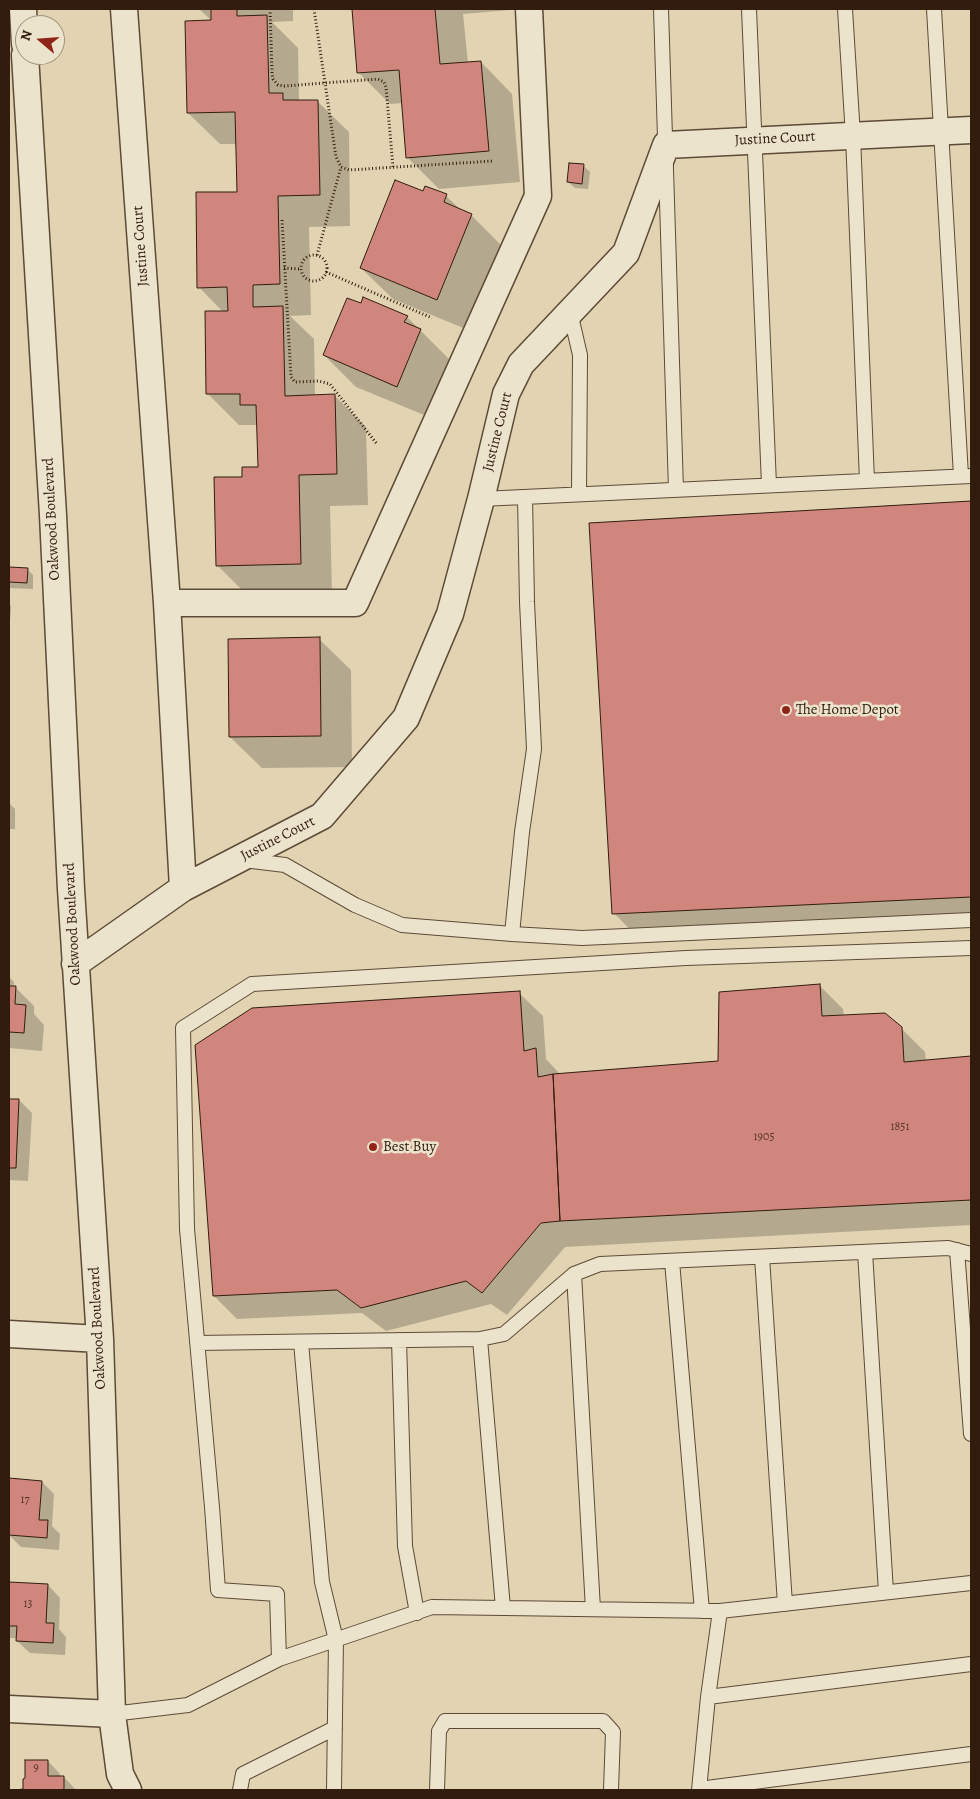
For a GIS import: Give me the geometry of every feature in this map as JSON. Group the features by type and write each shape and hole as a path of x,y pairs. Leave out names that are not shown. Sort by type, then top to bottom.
{"street":[{"name":"Justine Court","path":"124,9 167,603 183,888"},
{"path":"167,603 354,603 538,196 529,9"},
{"name":"Oakwood Boulevard","path":"25,65 19,135 52,506 75,964 100,1339 112,1714 120,1774 128,1790"},
{"name":"Justine Court","path":"75,964 183,888 322,816 406,718 450,614 481,499 506,394 521,364 626,253 666,144 971,130"},
{"path":"9,1334 100,1339"},
{"path":"9,1708 112,1714"}],"lane":[{"path":"660,9 666,144 676,490"},
{"path":"749,9 769,485"},
{"path":"845,9 853,136 867,481"},
{"path":"481,499 966,476 934,9"},
{"path":"570,312 580,355 579,494"},
{"path":"512,934 522,832 534,749 527,602 526,497"},
{"path":"239,859 285,865 355,905 402,925 582,938 971,920"},
{"path":"279,1659 277,1594 218,1590 186,1229 183,1028 252,984 686,958 971,948"},
{"path":"197,1343 480,1339 504,1334 574,1274 600,1264 948,1248 971,1254"},
{"path":"957,1250 971,1434"},
{"path":"865,1252 886,1592"},
{"path":"762,1257 785,1604"},
{"path":"672,1260 702,1611"},
{"path":"574,1274 593,1610"},
{"path":"480,1339 503,1608"},
{"path":"399,1340 405,1546 417,1612"},
{"path":"301,1342 322,1582 336,1640 334,1790"},
{"path":"112,1714 188,1705 279,1659 432,1607 720,1611 971,1583"},
{"path":"720,1611 708,1697 699,1790 971,1754"},
{"path":"708,1697 971,1664"},
{"path":"438,1790 439,1731 445,1721 603,1721 613,1732 611,1790"},
{"path":"240,1790 243,1774 335,1728"}],"path":[{"path":"270,9 273,79 278,85 378,79 384,82 393,167"},
{"path":"314,9 336,157 341,167 316,255"},
{"path":"341,167 349,170 494,161"},
{"path":"282,220 291,377 295,382 319,381 330,384 377,444"},
{"path":"316,255 324,260 326,272 321,279 305,278 301,268 304,259 316,255"},
{"path":"284,268 301,268"},
{"path":"326,272 432,318"}],"building":[{"path":"211,9 237,9 237,16 267,15 269,93 283,93 283,100 318,100 320,195 278,196 280,284 253,285 253,307 283,306 285,396 335,394 337,474 299,475 301,564 216,566 214,477 242,477 242,467 258,467 256,405 240,405 240,394 206,394 205,311 228,311 227,287 197,288 196,192 237,192 235,112 187,113 185,21 211,20"},
{"path":"352,9 435,9 440,64 481,61 489,151 406,158 399,70 357,73"},
{"path":"569,163 584,164 582,184 567,182"},
{"path":"395,180 423,191 425,186 447,194 444,202 472,214 437,300 360,268"},
{"path":"363,297 408,316 404,322 421,329 397,387 323,355 347,298 361,303"},
{"name":"The Home Depot","path":"971,501 971,897 612,914 589,523"},
{"path":"9,567 28,568 27,583 9,582"},
{"path":"320,637 321,736 229,737 228,639"},
{"path":"820,984 822,1016 885,1013 902,1027 904,1062 971,1056 971,1200 560,1221 553,1074 718,1061 719,992"},
{"path":"9,986 16,986 15,1004 26,1005 24,1033 9,1032"},
{"path":"520,991 524,1051 536,1048 538,1077 553,1074 560,1221 541,1223 482,1293 466,1281 361,1308 337,1290 213,1296 195,1045 252,1008"},
{"path":"9,1099 19,1099 16,1168 9,1168"},
{"path":"9,1478 42,1481 39,1520 48,1520 47,1538 9,1535"},
{"path":"9,1582 48,1584 46,1623 54,1623 53,1643 16,1641 17,1626 9,1626"},
{"path":"25,1760 48,1760 48,1776 64,1776 64,1790 16,1790 23,1789"}],"place":[{"name":"The Home Depot","path":"786,710"},
{"name":"Best Buy","path":"373,1147"}]}
